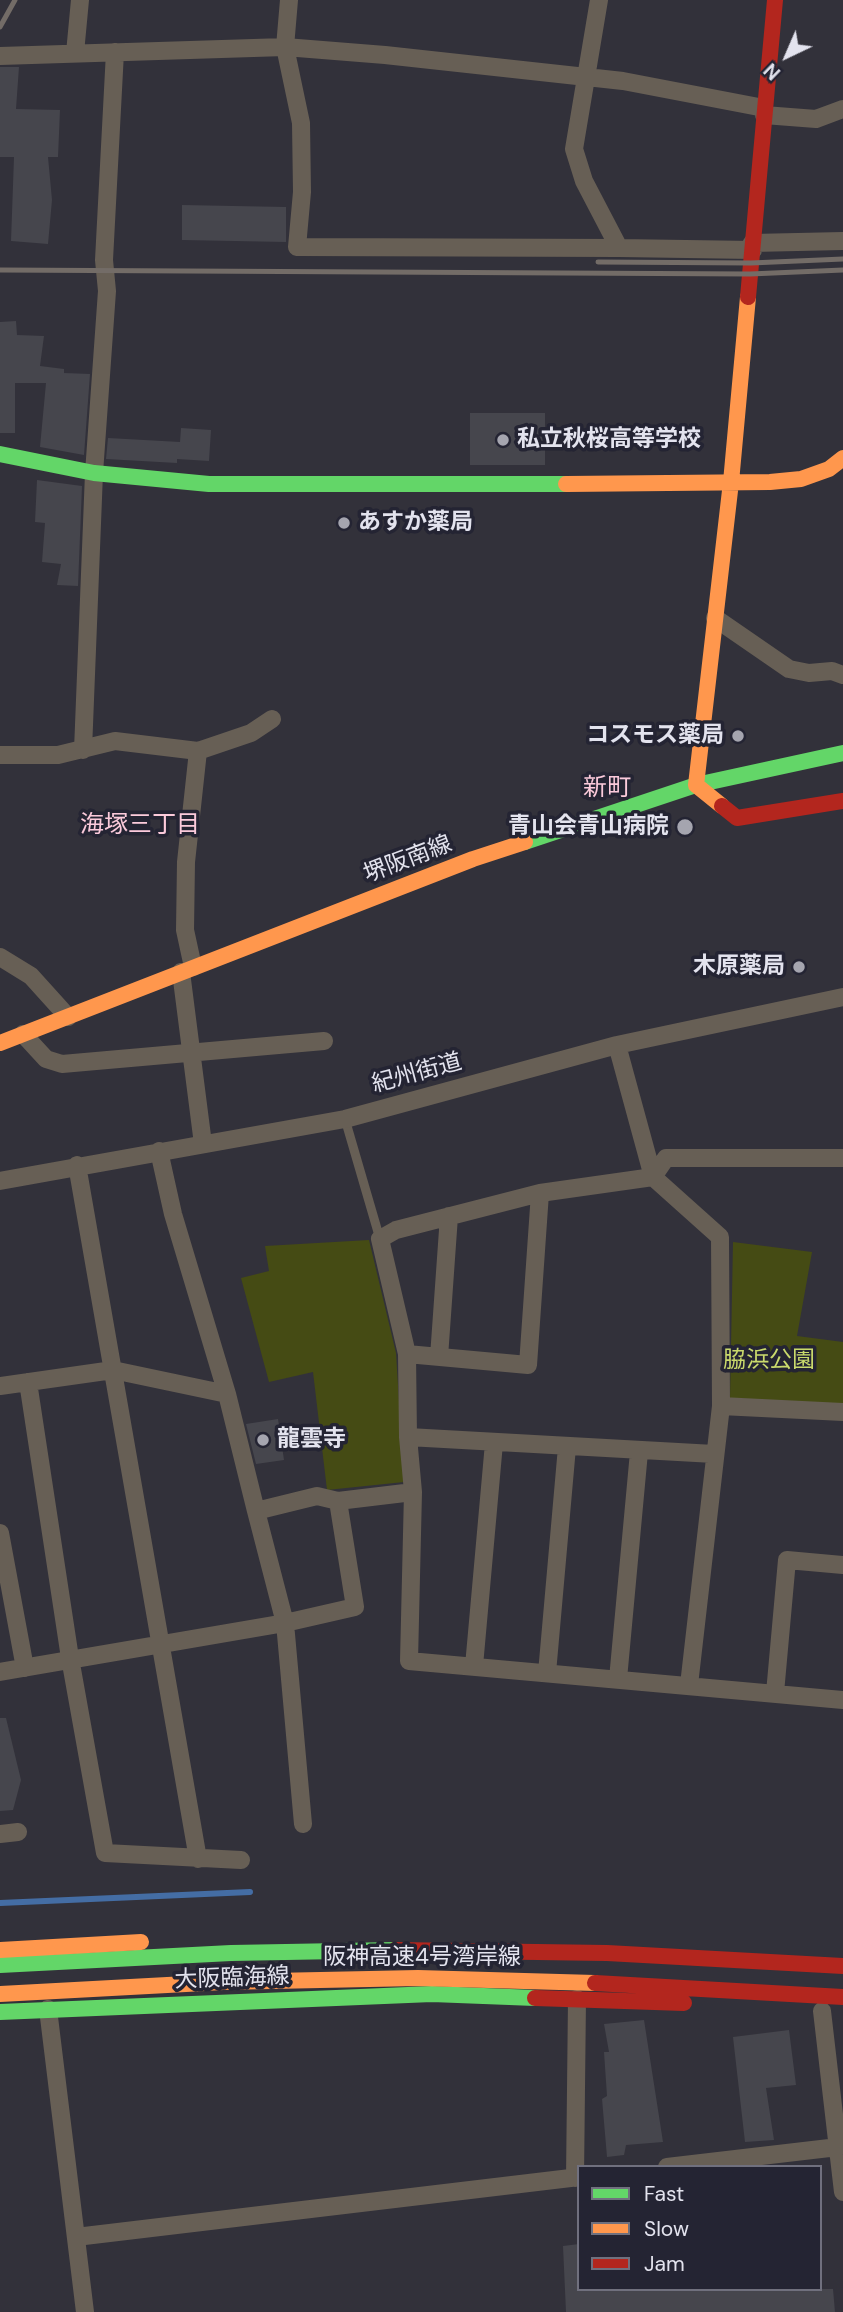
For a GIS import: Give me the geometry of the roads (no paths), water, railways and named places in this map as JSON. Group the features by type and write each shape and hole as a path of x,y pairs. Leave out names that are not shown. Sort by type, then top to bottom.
{"main road":[{"path":"775,0 731,482 696,785 737,818 843,802"},
{"path":"0,454 94,473 222,485 731,482 801,479 829,469 843,458"},
{"name":"堺阪南線","path":"0,1043 473,859 696,785 843,752"},
{"name":"大阪臨海線","path":"0,1950 189,1940 490,1936 650,1940 843,1952"},
{"name":"阪神高速4号湾岸線","path":"0,1965 231,1953 422,1950 621,1953 843,1966"},
{"name":"阪神高速4号湾岸線","path":"0,1994 223,1982 418,1978 605,1983 843,1997"},
{"name":"大阪臨海線","path":"0,2013 432,1994 843,2012"}],"street":[{"path":"75,53 80,0"},
{"path":"289,0 285,47 301,123 302,192 297,247 753,247 843,241"},
{"path":"599,0 573,149 583,181 618,248"},
{"path":"0,56 285,47 623,81 764,112 816,119 843,109"},
{"path":"83,750 94,473 107,291 104,260 115,52"},
{"path":"715,618 766,656 789,668 809,673 832,671 843,675"},
{"path":"0,755 58,755 115,741 198,751 251,733 272,719"},
{"path":"198,751 186,876 185,930 191,1054 203,1144"},
{"path":"0,957 31,976 68,1017"},
{"path":"0,975 31,976"},
{"name":"紀州街道","path":"0,1181 77,1165 345,1119 617,1045 843,997"},
{"path":"23,1034 46,1059 62,1064 324,1041"},
{"path":"617,1045 653,1177 720,1237 722,1406 714,1454 689,1685"},
{"path":"159,1151 173,1214 227,1394 285,1623 303,1824"},
{"path":"843,1158 666,1158 653,1177 540,1193 396,1230 380,1239 407,1354 408,1437 413,1492 409,1661 843,1700"},
{"path":"77,1165 198,1859"},
{"path":"407,1354 528,1365 540,1193"},
{"path":"439,1357 449,1216"},
{"path":"0,1386 113,1370 227,1394"},
{"path":"28,1382 70,1658 105,1853 241,1860"},
{"path":"722,1406 843,1412"},
{"path":"408,1437 639,1452 714,1454"},
{"path":"474,1666 494,1443"},
{"path":"547,1673 567,1447"},
{"path":"618,1679 639,1452"},
{"path":"256,1511 317,1496 338,1501 413,1492"},
{"path":"0,1672 285,1623 355,1607 338,1501"},
{"path":"0,1534 24,1668"},
{"path":"775,1693 787,1560 843,1565"},
{"path":"76,2237 577,2177 577,1999"},
{"path":"48,2009 85,2312"},
{"path":"822,2011 843,2192"},
{"path":"684,2165 838,2147"}],"lane":[{"path":"345,1119 380,1239"}],"waterway":[{"path":"0,1903 250,1892"}],"railway":[{"path":"0,27 15,0"},
{"path":"598,262 751,263 843,259"},
{"path":"0,270 750,274 843,270"}],"place":[{"name":"私立秋桜高等学校","path":"503,440"},
{"name":"あすか薬局","path":"344,523"},
{"name":"コスモス薬局","path":"738,736"},
{"name":"青山会青山病院","path":"685,827"},
{"name":"木原薬局","path":"799,967"},
{"name":"龍雲寺","path":"263,1440"}],"district":[{"name":"新町","path":"607,789"},
{"name":"海塚三丁目","path":"140,826"}],"park label":[{"name":"脇浜公園","path":"769,1361"}]}
